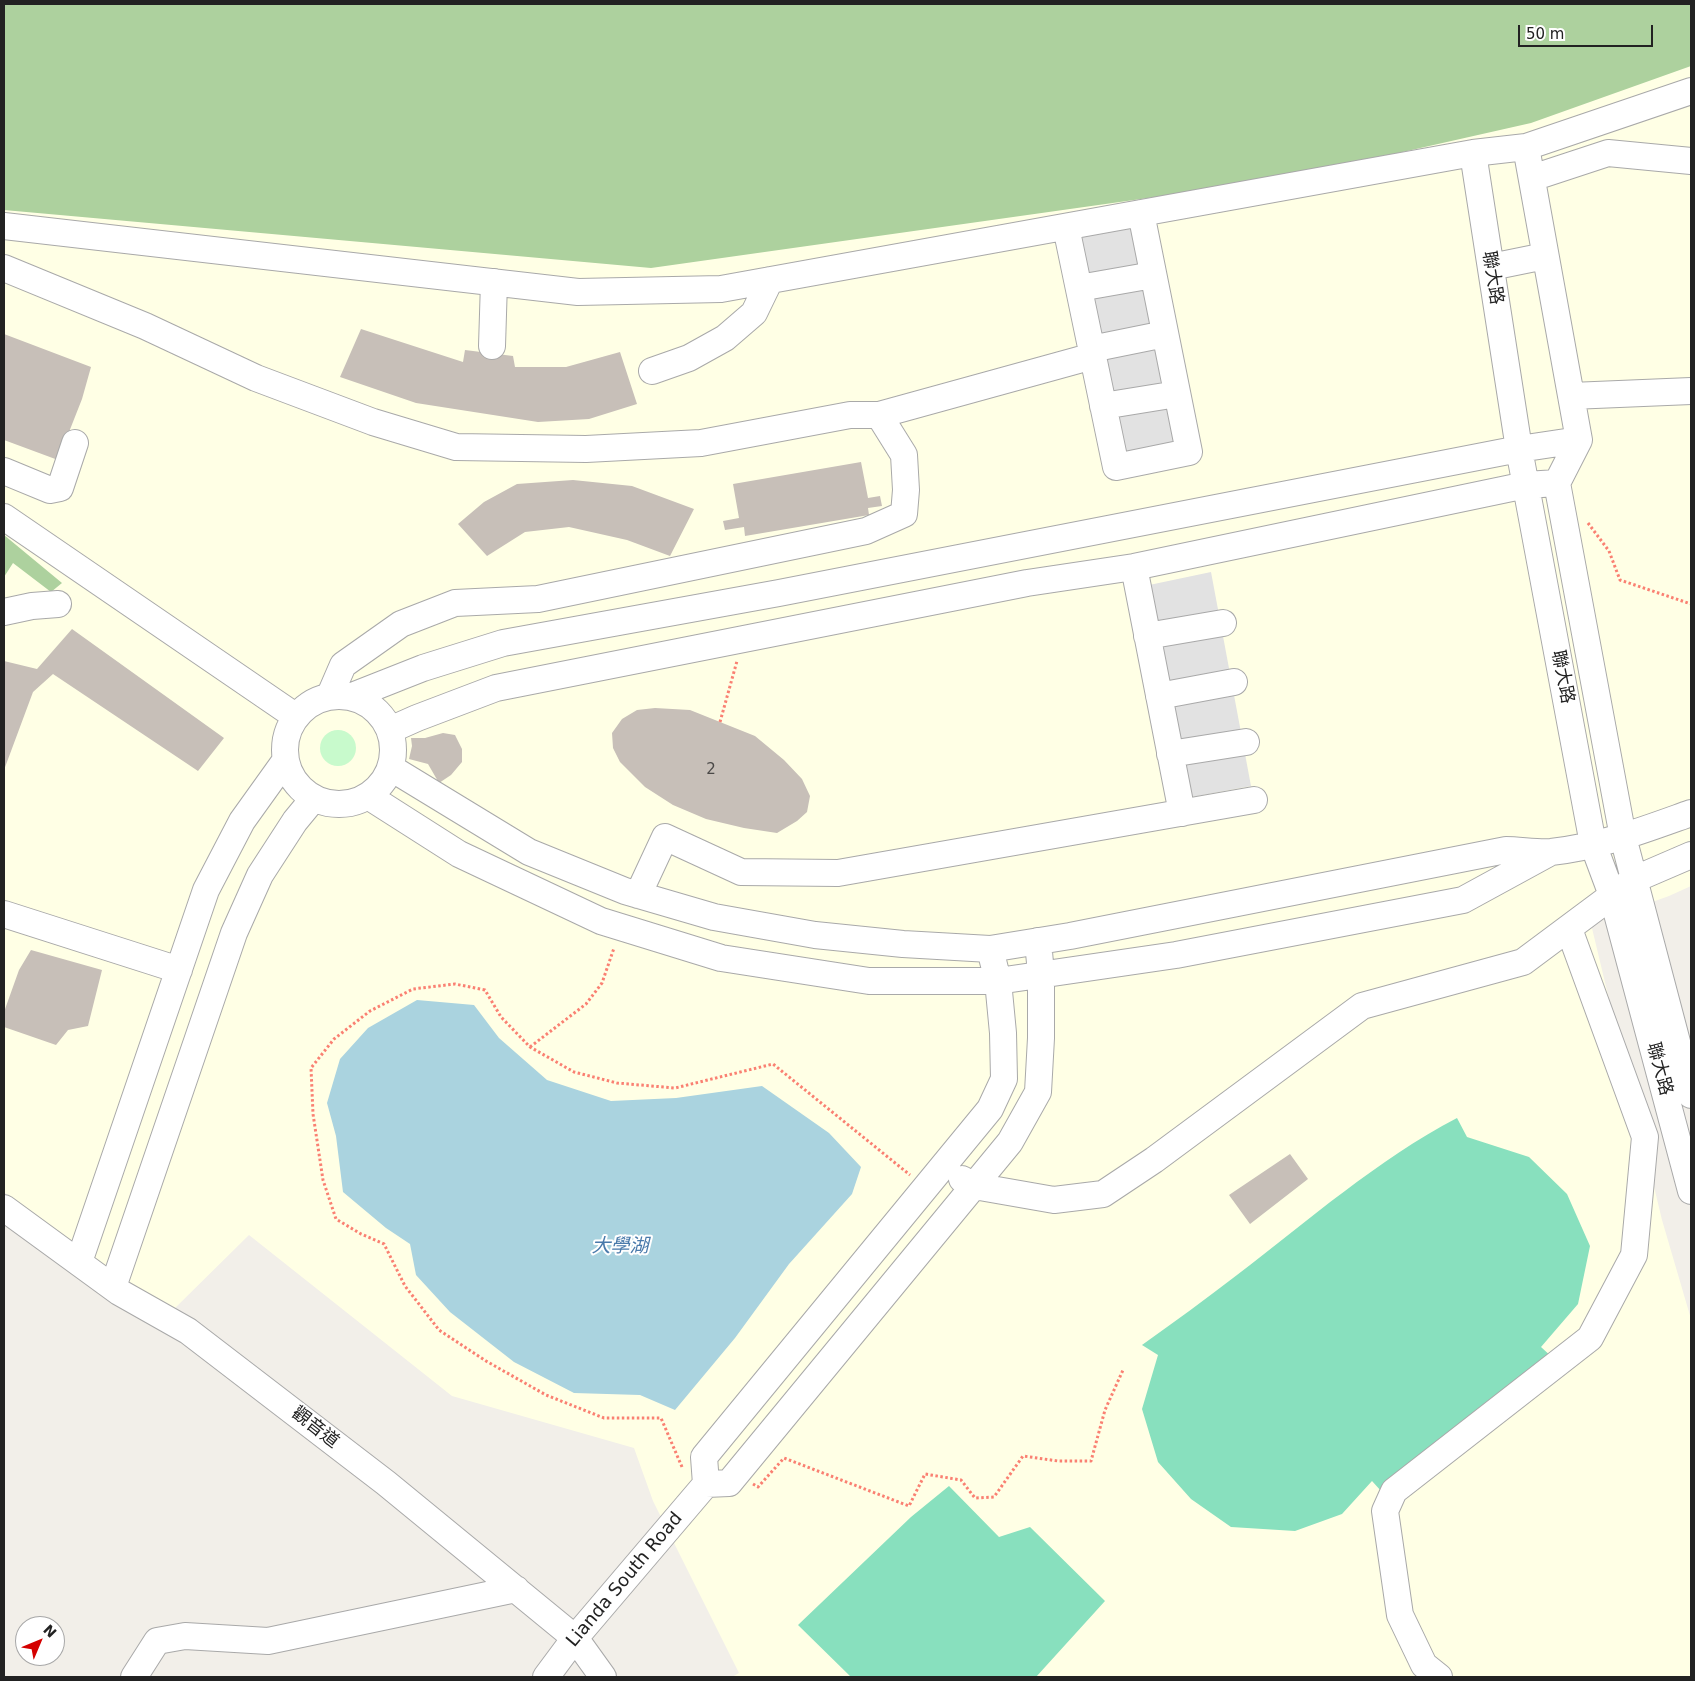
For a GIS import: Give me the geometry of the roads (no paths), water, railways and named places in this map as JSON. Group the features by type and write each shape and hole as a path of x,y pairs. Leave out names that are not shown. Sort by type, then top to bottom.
{"street":[{"path":"4,226 578,292 722,289 1473,153 1526,148 1691,91"},
{"path":"390,730 496,688 1026,583 1134,567 1526,485 1557,483 1579,440 1526,148"},
{"name":"聯大路","path":"1473,153 1519,449 1593,844 1612,895 1691,1191"},
{"path":"1532,178 1608,153 1691,160"},
{"path":"1066,226 1116,466 1188,452 1141,213"},
{"path":"1491,267 1546,256"},
{"path":"4,268 145,326 256,378 373,422 456,447 586,450 701,443 850,414 879,415 1092,352 1165,334"},
{"path":"1079,288 1153,275"},
{"path":"652,371 689,358 725,338 754,312 770,280"},
{"path":"492,346 494,282"},
{"path":"1571,396 1691,391"},
{"path":"1103,406 1177,394"},
{"path":"341,696 343,664 401,624 455,603 538,599 866,531 904,514 906,490 904,455 879,415"},
{"path":"341,696 368,703 381,715 390,730 394,755 391,768 382,784 368,796 350,803 332,804 314,798 301,789 291,776 285,761 284,745 288,730 295,716 305,706 317,699 341,696 423,668 504,644 770,595 1519,449 1579,440"},
{"path":"4,471 50,490 60,488 75,443"},
{"name":"聯大路","path":"1557,483 1623,837 1691,1095"},
{"path":"4,517 295,716"},
{"path":"1134,567 1182,813"},
{"path":"4,612 32,606 58,604"},
{"path":"1147,636 1222,623"},
{"path":"1159,696 1234,682"},
{"path":"1170,754 1246,742"},
{"path":"79,1262 206,890 242,821 285,761"},
{"path":"391,768 529,852 638,895 714,917 815,935 903,944 990,949 1506,850 1551,852 1593,844 1623,837 1691,813"},
{"path":"368,796 459,854 601,921 721,958 869,981 998,981 1176,954 1463,900 1551,852"},
{"path":"113,1287 234,933 260,875 295,821 314,798"},
{"path":"638,895 665,837 741,872 838,873 1254,800"},
{"path":"934,1178 1054,1200 1102,1194 1154,1160 1362,1006 1522,962 1633,880 1691,855"},
{"path":"4,914 179,970"},
{"path":"1439,1677 1424,1665 1400,1615 1385,1511 1394,1491 1590,1338 1634,1255 1645,1137 1569,928"},
{"path":"990,949 998,981 1003,1033 1004,1079 990,1109 704,1457 700,1491 729,1483 738,1473 1010,1142 1038,1092 1041,1038 1041,974 1038,941"},
{"name":"觀音道","path":"4,1208 113,1287 188,1331 386,1483 575,1638 603,1677"},
{"name":"Lianda South Road","path":"546,1677 575,1638 700,1491"},
{"path":"134,1677 157,1641 185,1636 268,1641 516,1589"}],"water":[{"name":"大學湖","path":"417,1000 474,1005 499,1038 547,1080 611,1101 676,1098 762,1086 829,1133 861,1167 852,1194 789,1264 735,1338 675,1410 640,1395 574,1393 514,1362 450,1312 416,1275 410,1244 386,1228 343,1192 336,1136 327,1103 340,1059 368,1028"}]}
